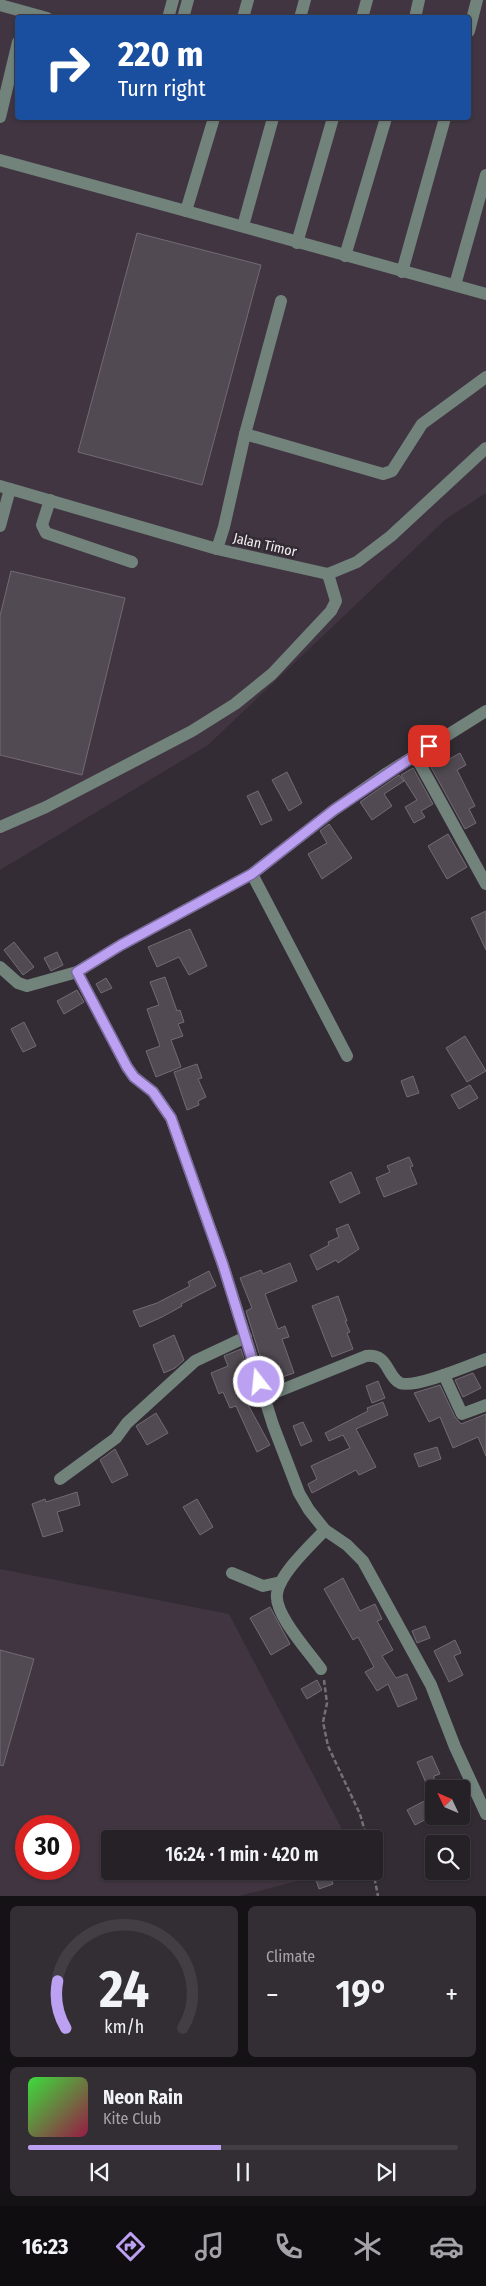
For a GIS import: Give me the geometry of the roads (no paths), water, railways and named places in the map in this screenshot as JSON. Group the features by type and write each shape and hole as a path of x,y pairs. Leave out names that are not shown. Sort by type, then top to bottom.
{"street":[{"path":"169,15 173,0"},
{"path":"184,15 188,0"},
{"path":"244,15 248,0"},
{"path":"301,15 305,0"},
{"path":"363,15 366,0"},
{"path":"415,15 419,0"},
{"path":"471,23 477,0"},
{"path":"0,5 24,15"},
{"path":"0,117 15,54"},
{"path":"186,211 213,120"},
{"path":"243,226 272,120"},
{"path":"297,243 332,120"},
{"path":"345,256 385,120"},
{"path":"402,272 444,120"},
{"path":"0,160 486,294"},
{"path":"455,285 486,175"},
{"path":"217,549 224,528 245,434 281,301"},
{"path":"245,434 383,474 388,473 392,471 422,424 486,377"},
{"path":"0,827 46,806 192,731 235,704 272,674 331,611 336,601 328,574 357,562 391,536 486,448"},
{"path":"0,526 5,487"},
{"name":"Jalan Timor","path":"5,487 217,549 328,574"},
{"path":"50,500 42,525 46,533 132,562"},
{"path":"0,967 18,983 27,986 77,972 121,945 252,874 334,810 415,755 486,711"},
{"path":"415,755 486,884"},
{"path":"252,874 347,1056"},
{"path":"77,972 127,1067 134,1077 153,1092 171,1118 246,1337 264,1397 299,1493 309,1510 325,1530 347,1545 363,1561 431,1685 455,1747 486,1814"},
{"path":"60,1479 116,1438 127,1422 195,1361 246,1337"},
{"path":"264,1397 358,1358 372,1355 383,1361 400,1382 413,1383 444,1375 486,1360"},
{"path":"444,1375 462,1414 486,1405"},
{"path":"321,1669 282,1615 277,1603 277,1593 281,1582 325,1530"},
{"path":"232,1573 263,1586 281,1582"}]}
